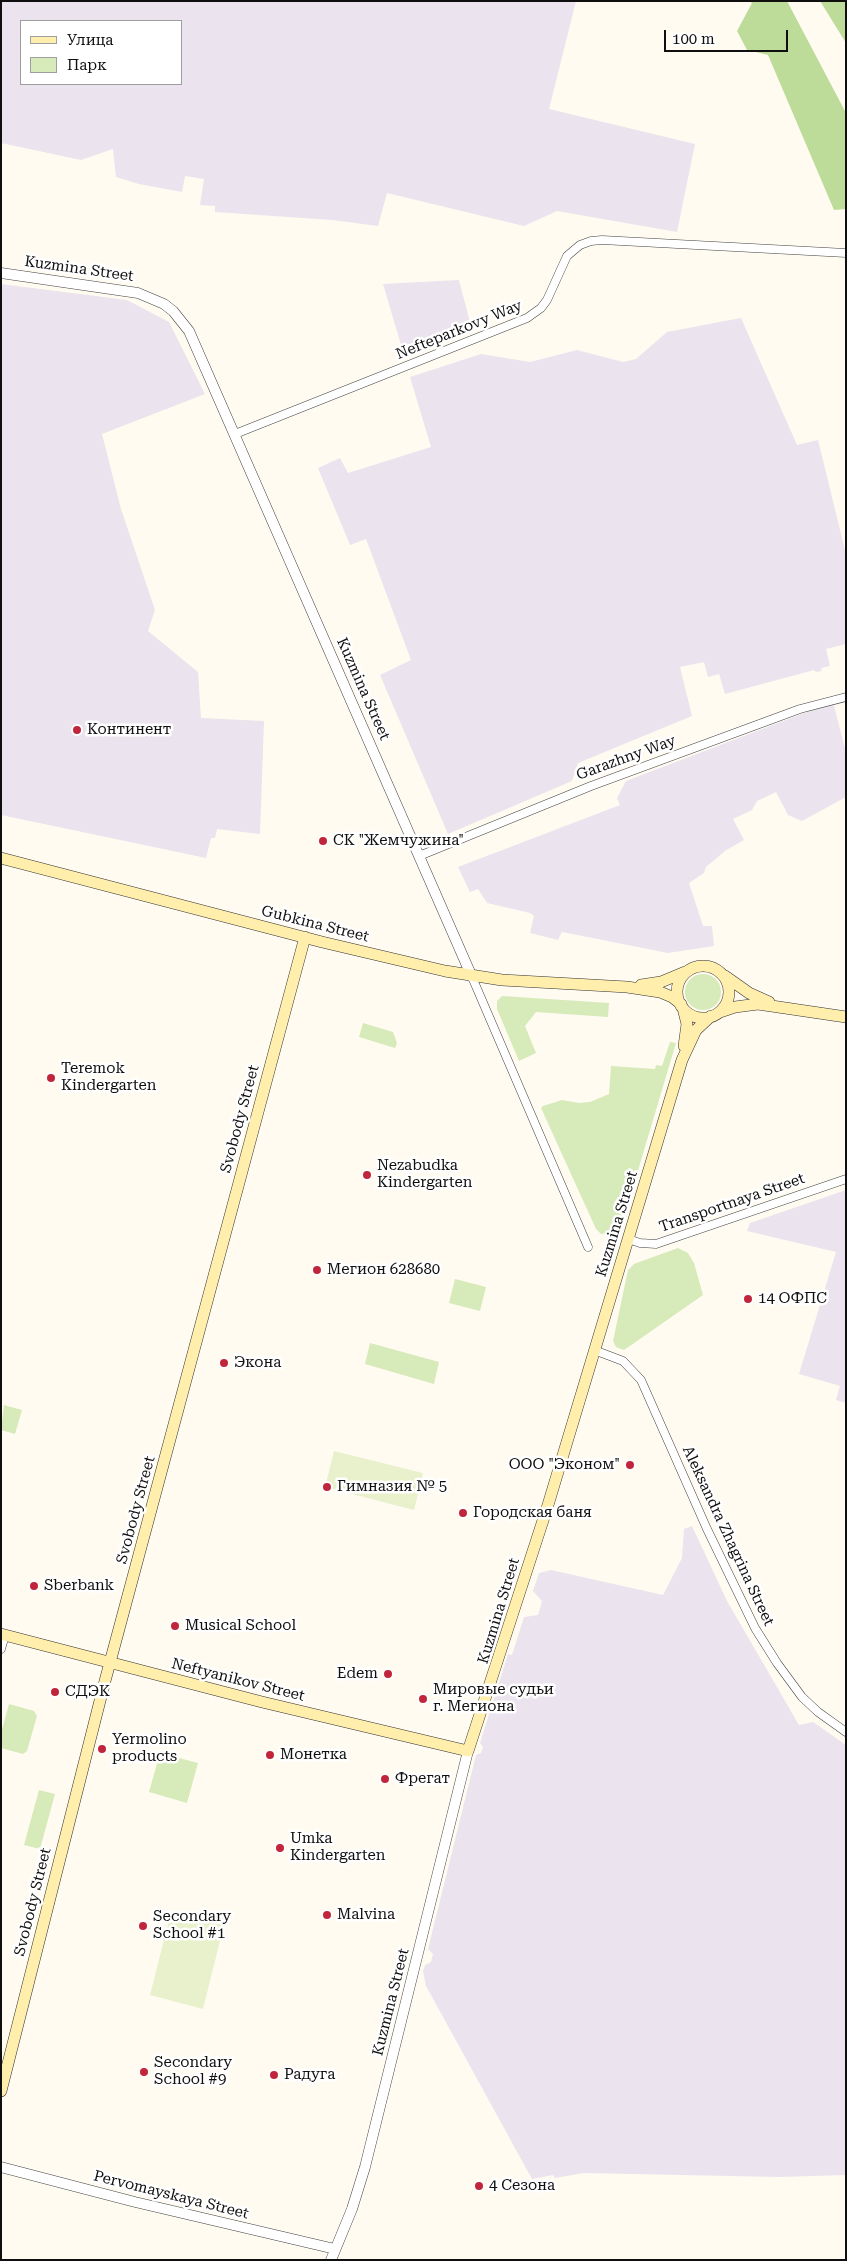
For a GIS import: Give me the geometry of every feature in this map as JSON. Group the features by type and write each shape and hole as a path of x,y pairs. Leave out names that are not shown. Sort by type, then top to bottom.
{"main road":[{"name":"Gubkina Street","path":"1,858 305,937 472,977 627,987"},
{"name":"Svobody Street","path":"1,2091 110,1663 305,937"},
{"path":"627,987 661,982 704,966 719,972 749,994 778,1005"},
{"path":"682,1060 687,1024 677,996 678,986 688,971"},
{"path":"682,1060 696,1030 726,1002 728,994 726,982 719,972"},
{"path":"627,987 660,992 672,997 696,1016 715,1014 746,1005 778,1005 846,1017"},
{"name":"Kuzmina Street","path":"468,1751 548,1505 682,1060"},
{"name":"Neftyanikov Street","path":"3,1635 262,1702 468,1751"}],"street":[{"name":"Nefteparkovy Way","path":"234,434 527,318 541,308 547,300 567,256 580,245 590,241 602,240 846,252"},
{"name":"Kuzmina Street","path":"1,273 121,289 152,297 173,311 189,331 588,1247"},
{"name":"Garazhny Way","path":"419,856 591,786 800,709 846,697"},
{"name":"Transportnaya Street","path":"628,1239 648,1245 666,1241 846,1180"},
{"name":"Aleksandra Zhagrina Street","path":"594,1350 623,1361 641,1380 703,1521 754,1628 802,1697 818,1712 846,1732"},
{"path":"1,1649 3,1635"},
{"name":"Kuzmina Street","path":"331,2260 352,2209 363,2174 468,1751"},
{"name":"Pervomayskaya Street","path":"1,2166 136,2202 335,2249"}],"shaded area":[{"path":"1,1 576,1 549,109 695,144 677,232 557,211 524,226 387,193 378,226 332,220 215,212 215,206 200,205 204,179 185,176 182,192 139,184 116,177 113,149 81,160 1,143"},
{"path":"459,280 472,330 404,355 383,284"},
{"path":"1,284 127,300 169,322 205,394 102,434 121,509 155,610 148,631 198,672 201,718 264,721 260,834 217,829 215,838 211,838 206,858 1,815"},
{"path":"741,318 797,445 818,440 846,554 846,644 826,649 830,666 821,668 822,671 816,672 814,670 725,694 719,674 708,677 704,662 680,667 692,716 578,763 572,781 448,834 380,675 411,660 366,539 350,545 318,468 340,458 348,473 431,447 410,377 481,354 530,362 577,350 623,362 636,359 667,332"},
{"path":"833,702 846,752 846,797 802,821 788,815 776,792 757,801 752,810 733,819 744,840 725,851 706,867 704,873 689,883 703,926 712,926 714,946 668,953 562,932 558,940 530,933 534,916 530,913 487,903 478,889 470,892 458,867 620,805 617,798 626,781"},
{"path":"846,1190 846,1403 836,1400 840,1386 799,1374 836,1252 747,1231 750,1223"},
{"path":"692,1526 727,1601 799,1725 813,1722 846,1745 846,2175 780,2177 584,2173 555,2178 553,2175 532,2179 426,1986 423,1971 425,1965 431,1962 433,1954 428,1949 476,1755 481,1753 483,1747 480,1743 508,1654 512,1655 524,1617 538,1615 541,1605 542,1601 533,1591 539,1573 551,1570 663,1595 682,1558 684,1529"}],"green space":[{"path":"749,1 787,1 846,113 846,209 834,210 768,55 747,50 737,31 752,3"},
{"path":"820,1 846,1 846,43"},
{"path":"703,974 710,975 716,979 720,985 720,999 716,1005 710,1009 703,1010 696,1009 690,1005 686,999 685,992 686,985 690,979 696,975"},
{"path":"502,996 609,1003 608,1017 536,1012 525,1026 536,1053 519,1061 497,1009 497,1001"},
{"path":"363,1023 393,1032 397,1043 395,1048 359,1037"},
{"path":"670,1042 676,1043 622,1224 615,1233 601,1234 596,1229 541,1108 562,1100 579,1103 590,1102 609,1094 611,1066 655,1069 656,1065 662,1066"},
{"path":"678,1248 688,1253 694,1263 703,1295 624,1350 616,1347 613,1341 628,1270 634,1264"},
{"path":"455,1279 486,1287 480,1311 449,1303"},
{"path":"370,1343 439,1362 434,1384 365,1364"},
{"path":"4,1405 22,1410 15,1434 1,1430"},
{"path":"334,1451 423,1473 414,1510 325,1487"},
{"path":"9,1704 34,1711 37,1716 27,1751 23,1754 1,1748 1,1733"},
{"path":"160,1753 198,1763 187,1803 149,1792"},
{"path":"39,1790 55,1794 40,1849 24,1845"},
{"path":"171,1912 224,1925 203,2009 150,1995"}],"place":[{"name":"Континент","path":"77,730"},
{"name":"СК \"Жемчужина\"","path":"323,841"},
{"name":"Teremok Kindergarten","path":"51,1078"},
{"name":"Nezabudka Kindergarten","path":"367,1175"},
{"name":"Мегион 628680","path":"317,1270"},
{"name":"14 ОФПС","path":"748,1299"},
{"name":"Экона","path":"224,1363"},
{"name":"ООО \"Эконом\"","path":"630,1465"},
{"name":"Гимназия № 5","path":"327,1487"},
{"name":"Городская баня","path":"463,1513"},
{"name":"Sberbank","path":"34,1586"},
{"name":"Musical School","path":"175,1626"},
{"name":"Edem","path":"388,1674"},
{"name":"СДЭК","path":"55,1692"},
{"name":"Мировые судьи г. Мегиона","path":"423,1699"},
{"name":"Yermolino products","path":"102,1749"},
{"name":"Монетка","path":"270,1755"},
{"name":"Фрегат","path":"385,1779"},
{"name":"Umka Kindergarten","path":"280,1848"},
{"name":"Malvina","path":"327,1915"},
{"name":"Secondary School #1","path":"143,1926"},
{"name":"Secondary School #9","path":"144,2072"},
{"name":"Радуга","path":"274,2075"},
{"name":"4 Сезона","path":"479,2186"}]}
